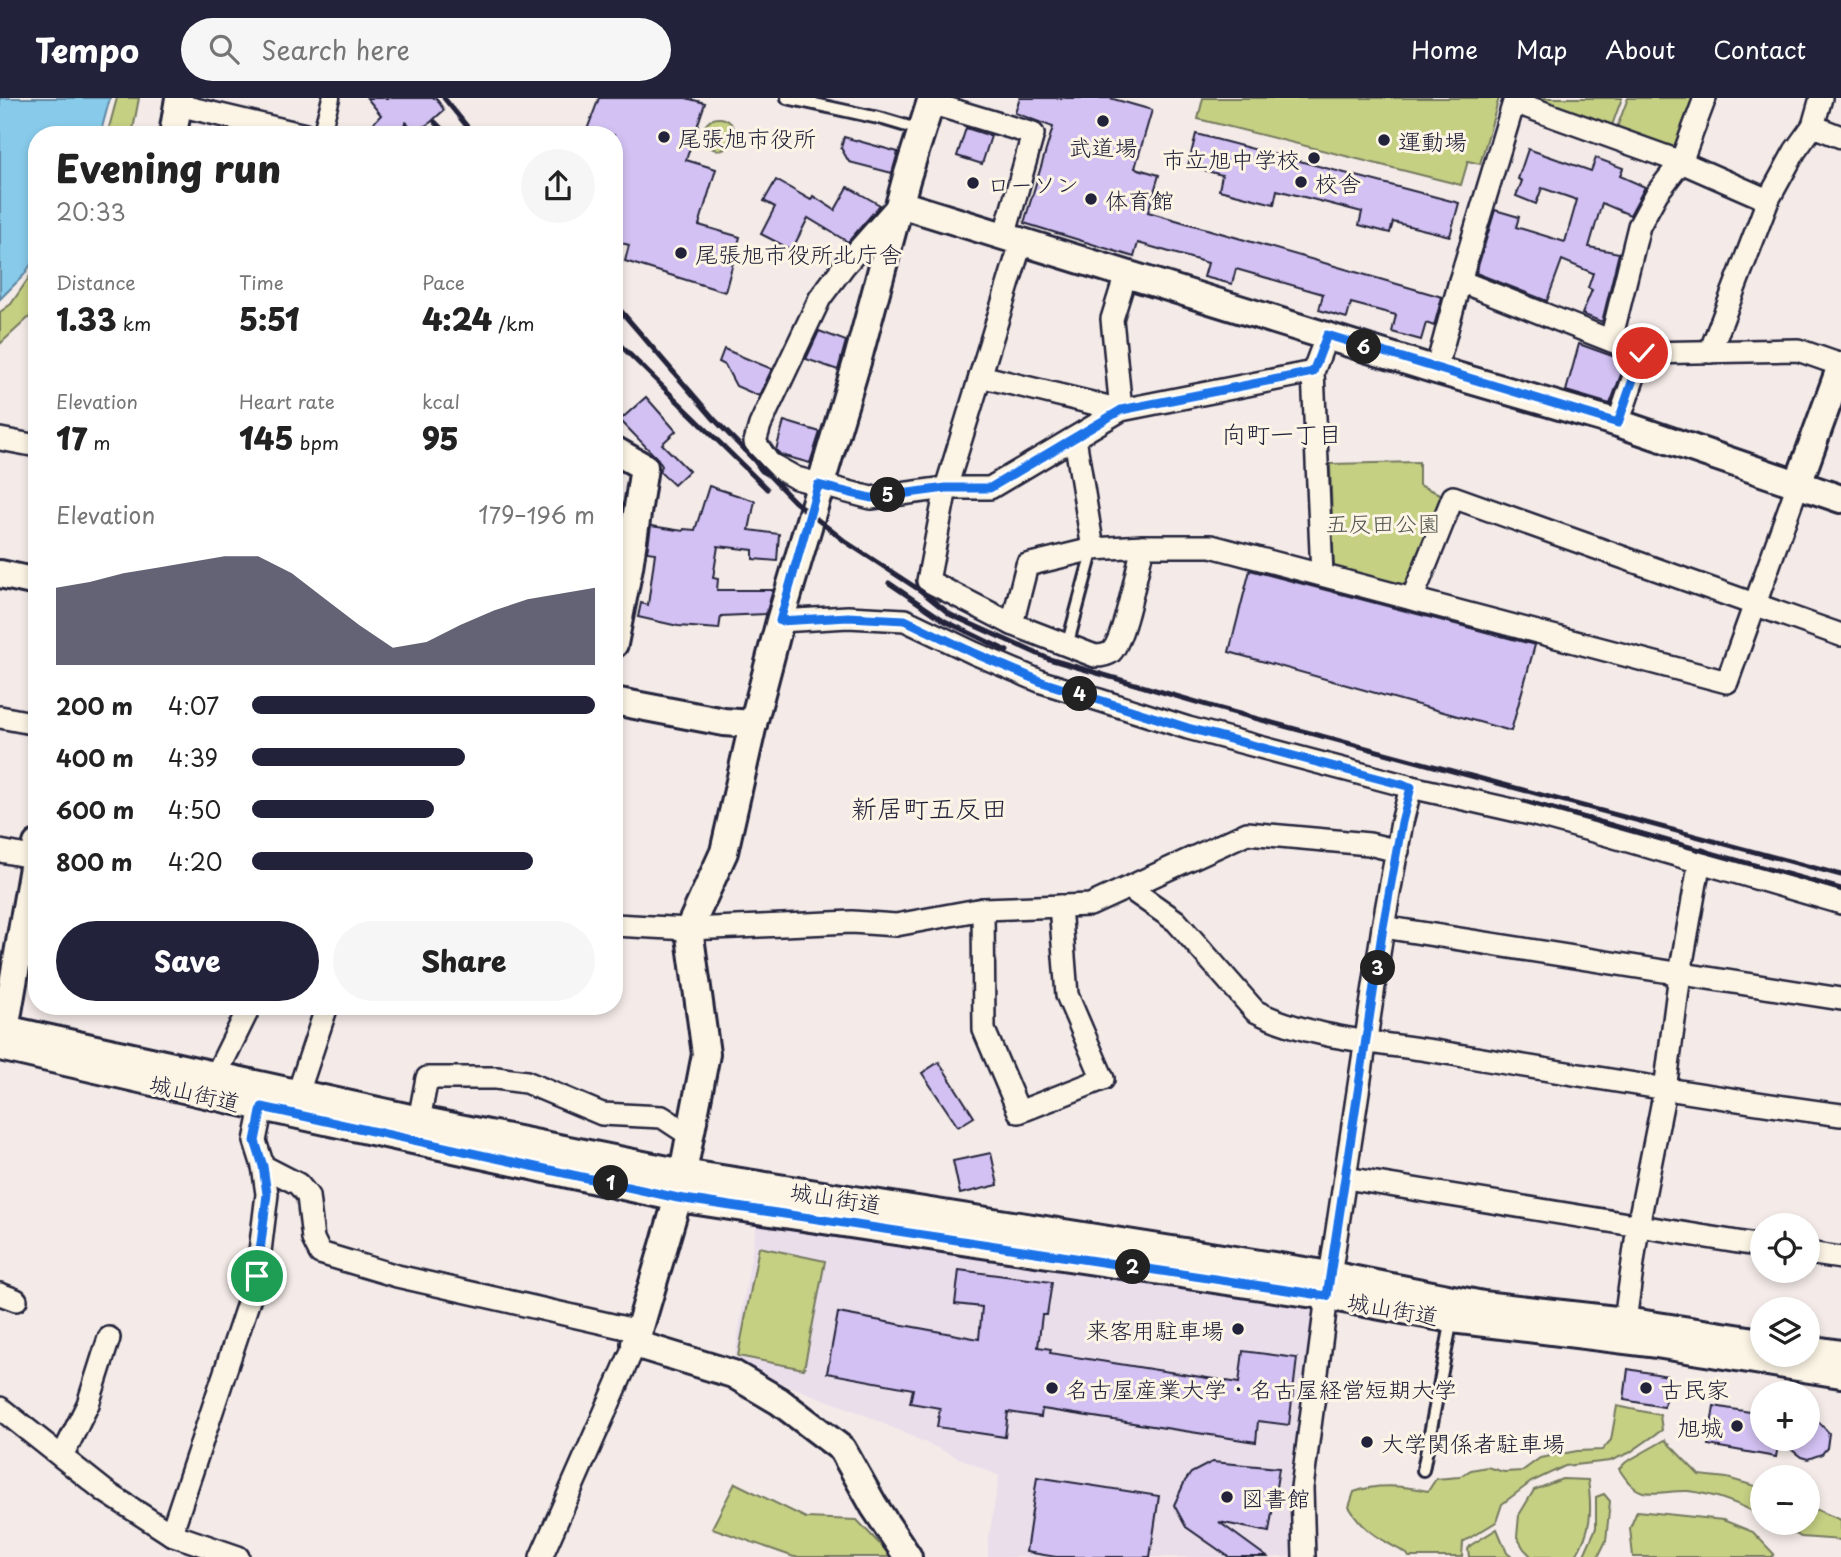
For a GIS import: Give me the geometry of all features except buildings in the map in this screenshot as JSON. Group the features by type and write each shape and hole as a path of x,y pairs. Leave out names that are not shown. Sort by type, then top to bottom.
{"street":[{"path":"323,126 331,98"},
{"path":"1611,340 1639,226 1657,193 1681,162 1706,98"},
{"path":"1710,352 1768,200 1795,151 1813,126 1821,98"},
{"path":"541,1557 637,1337 681,1185 706,1054 689,929 724,852 780,621 931,100 1033,134 1013,240 981,376 946,488 928,581 1012,624 1095,656 1111,652 1120,636 1143,546"},
{"path":"174,126 178,102 270,126"},
{"path":"1436,370 1514,102 1681,162 1768,200"},
{"path":"1813,126 1841,137"},
{"path":"900,204 1436,370 1618,423 1841,499"},
{"path":"900,204 844,266 820,298 760,425 755,442 769,463 796,478 871,498 946,488 990,488 1121,410 1313,372"},
{"path":"1121,410 1112,319 1126,274"},
{"path":"1012,624 1027,565 1093,549 1211,546 1727,682 1841,365 1798,350 1642,353 1460,281"},
{"path":"1322,574 1313,372 1327,335"},
{"path":"1618,423 1642,353"},
{"path":"981,376 1121,410"},
{"path":"1075,438 1093,549"},
{"path":"0,439 28,444"},
{"path":"623,455 644,467 623,562"},
{"path":"1412,599 1453,497 1841,635"},
{"path":"0,574 28,580"},
{"path":"780,621 848,617 905,620 1042,682 1188,728 1411,787 1535,815 1700,860 1841,903"},
{"path":"623,703 723,722 753,724"},
{"path":"0,717 28,722"},
{"path":"1304,1557 1302,1488 1329,1286 1383,927 1411,787"},
{"path":"623,925 689,929 852,922 896,925 983,909 1090,905 1247,833 1369,844 1398,851"},
{"path":"0,851 28,853"},
{"path":"1625,1321 1638,1226 1665,1090 1680,974 1700,860"},
{"path":"1129,888 1177,921 1255,1011 1266,1017 1334,1036 1665,1090 1841,1115"},
{"path":"1,1041 28,896"},
{"path":"983,909 984,1030 1020,1112 1103,1079 1067,995 1060,906"},
{"path":"1383,927 1841,999"},
{"path":"216,1075 246,1015"},
{"path":"298,1093 324,1015"},
{"name":"城山街道","path":"1,1041 216,1075 419,1120 681,1185"},
{"name":"城山街道","path":"1,1041 262,1107 681,1185 1329,1286 1625,1321 1750,1340"},
{"path":"419,1120 427,1078 496,1078 526,1082 602,1114 662,1117 691,1136"},
{"path":"183,1544 257,1276 267,1194 263,1166 255,1141 262,1107"},
{"path":"263,1166 298,1184 308,1196 313,1240 320,1253 397,1276 637,1337 733,1374 779,1401 842,1449 874,1506 908,1557"},
{"path":"1346,1178 1750,1244"},
{"path":"1820,1255 1841,1258"},
{"name":"城山街道","path":"1329,1286 1452,1319 1650,1343 1841,1374"},
{"path":"62,1457 88,1405 109,1338"},
{"path":"1820,1351 1841,1354"},
{"path":"0,1408 106,1492 183,1544 238,1557"}],"lane":[{"path":"787,98 883,119 921,131"},
{"path":"1067,646 1093,549"},
{"path":"1423,1470 1452,1319"}],"shaded area":[{"name":"名古屋産業大学・名古屋経営短期大学","path":"758,1215 1319,1310 1291,1506 1293,1540 1298,1557 988,1557 999,1476 858,1412 733,1365"}],"green space":[{"path":"117,98 139,98 134,126 109,126"},
{"name":"運動場","path":"1203,98 1499,98 1480,164 1468,161 1461,185 1198,119"},
{"path":"1528,98 1622,98 1611,128"},
{"path":"1628,98 1697,98 1677,153 1616,130"},
{"path":"719,118 730,123 735,134 730,145 719,150 708,145 703,134 708,123"},
{"path":"28,279 28,318 0,344 0,312 11,304"},
{"name":"五反田公園","path":"1419,462 1419,485 1447,497 1413,592 1334,570 1330,464"},
{"path":"759,1247 825,1261 804,1369 738,1356"},
{"path":"1617,1406 1660,1415 1662,1430 1629,1453 1610,1461 1565,1466 1531,1482 1502,1504 1496,1522 1463,1542 1462,1557 1409,1557 1368,1529 1349,1507 1354,1492 1363,1489 1391,1486 1428,1491 1436,1479 1459,1477 1471,1470 1487,1467 1504,1472 1522,1471 1540,1458 1577,1451 1602,1450 1611,1440"},
{"path":"1665,1440 1699,1475 1727,1478 1750,1485 1750,1510 1707,1494 1688,1491 1643,1492 1629,1483 1619,1469 1626,1462"},
{"path":"1562,1479 1588,1480 1590,1511 1585,1538 1575,1557 1532,1557 1517,1537 1519,1515 1534,1490"},
{"path":"735,1483 806,1518 857,1520 892,1557 794,1557 712,1528"},
{"path":"1604,1494 1610,1501 1606,1541 1598,1557 1583,1557 1596,1528 1596,1497"},
{"path":"1637,1511 1723,1520 1750,1531 1750,1535 1756,1535 1774,1554 1772,1557 1633,1557 1630,1528"},
{"path":"1820,1511 1841,1520 1841,1540 1797,1535 1820,1535"},
{"path":"1497,1529 1507,1553 1512,1557 1469,1557 1468,1549 1471,1545"}],"water":[{"path":"0,98 110,98 102,126 28,126 28,269 0,299"}],"railway":[{"path":"444,98 467,126"},
{"path":"435,122 439,126"},
{"path":"623,313 714,419 795,502 846,542 921,591 951,615 1049,659 1217,708 1841,875"},
{"path":"623,348 767,489"},
{"path":"889,583 945,621 1007,651"},
{"path":"1524,801 1841,889"}],"place":[{"name":"武道場","path":"1103,121"},
{"name":"尾張旭市役所","path":"664,137"},
{"name":"運動場","path":"1384,140"},
{"name":"市立旭中学校","path":"1314,158"},
{"name":"校舎","path":"1301,182"},
{"name":"ローソン","path":"973,183"},
{"name":"体育館","path":"1091,199"},
{"name":"尾張旭市役所北庁舎","path":"681,253"},
{"name":"来客用駐車場","path":"1238,1329"},
{"name":"名古屋産業大学・名古屋経営短期大学","path":"1052,1388"},
{"name":"古民家","path":"1646,1388"},
{"name":"旭城","path":"1737,1426"},
{"name":"大学関係者駐車場","path":"1367,1442"},
{"name":"図書館","path":"1227,1497"}],"district":[{"name":"向町一丁目","path":"1282,433"},
{"name":"新居町五反田","path":"929,807"}],"route":[{"path":"257,1276 267,1194 263,1166 255,1141 262,1107 678,1198 1327,1296 1383,927 1411,787 1188,728 1042,682 905,620 848,617 780,621 818,485 871,498 946,488 990,488 1121,410 1313,372 1327,335 1618,423 1642,353"}]}
